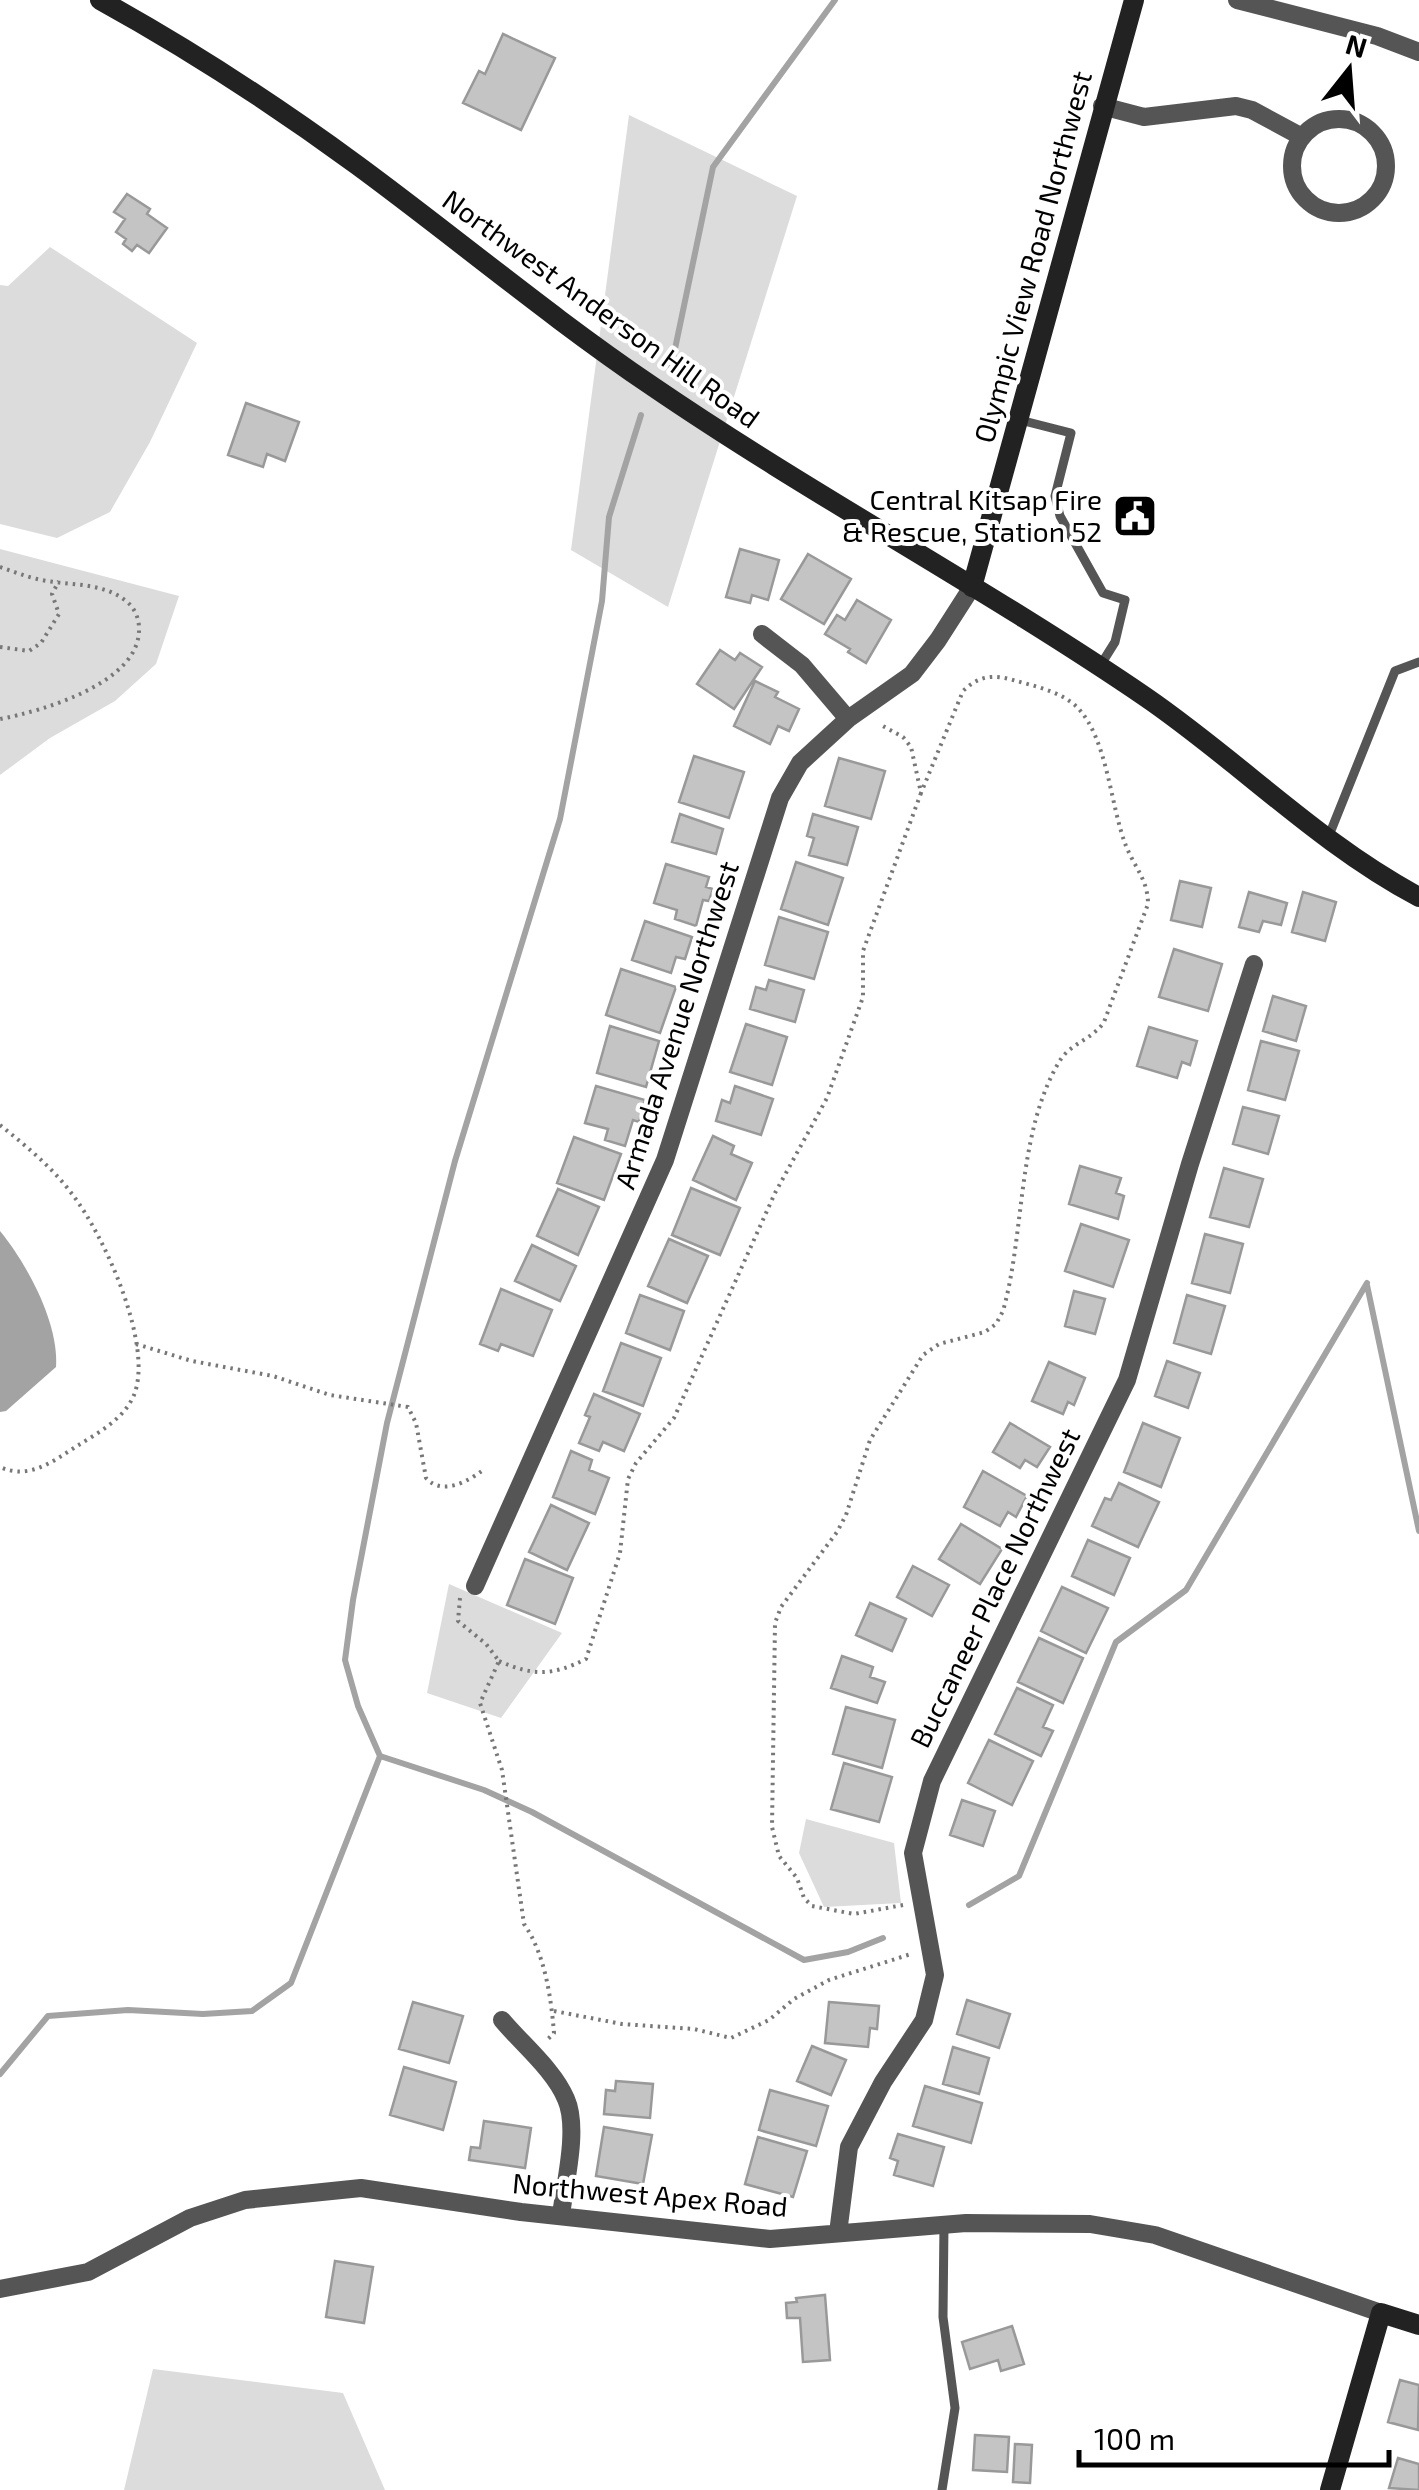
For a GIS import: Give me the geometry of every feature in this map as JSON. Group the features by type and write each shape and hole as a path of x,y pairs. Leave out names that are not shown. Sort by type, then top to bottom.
{"main road":[{"name":"Northwest Anderson Hill Road","path":"100,0 173,42 315,135 662,393 1100,666 1171,715 1360,862 1419,896"},
{"name":"Olympic View Road Northwest","path":"972,587 1134,0"},
{"name":"Northwest Apex Road","path":"1381,2312 1419,2325"},
{"path":"1330,2490 1381,2312"}],"street":[{"path":"1237,0 1377,36 1419,52"},
{"path":"1102,106 1144,117 1236,106 1252,110 1302,137"},
{"path":"1347,118 1362,124 1375,134 1388,163 1379,193 1368,204 1339,214 1310,204 1293,178 1292,163 1302,137 1316,124 1331,119 1347,118"},
{"name":"Armada Avenue Northwest","path":"475,1586 665,1160 780,798 800,763 848,719 912,674 972,587"},
{"path":"762,634 802,666 848,719"},
{"name":"Buccaneer Place Northwest","path":"838,2233 849,2147 883,2082 924,2020 934,1975 913,1853 932,1781 1127,1380 1254,964"},
{"path":"502,2020 560,2088 570,2114 572,2127 560,2215"},
{"name":"Northwest Apex Road","path":"0,2289 88,2272 190,2218 244,2200 361,2188 770,2239 944,2224 1090,2224 1155,2235 1381,2312"}],"lane":[{"path":"1017,420 1071,433 1054,496 1060,516 1103,592 1125,600 1115,642 1100,666"},
{"path":"1328,838 1395,671 1419,662"},
{"path":"942,2490 954,2408 942,2318 944,2224"}],"path":[{"path":"0,567 35,578 106,590 132,605 139,621 138,642 124,665 105,680 54,706 0,719"},
{"path":"0,646 28,651 41,643 59,614 52,594 59,581"},
{"path":"475,1586 462,1593 458,1621 500,1660 527,1673 539,1674 586,1658 620,1553 628,1479 636,1463 674,1418 775,1193 796,1153 810,1136 827,1098 862,997 864,950 921,793 964,691 972,681 1001,676 1064,697 1080,710 1091,730 1128,850 1148,886 1148,904 1104,1022 1096,1033 1071,1046 1050,1079 1038,1114 1003,1311 996,1324 984,1332 939,1344 914,1368 870,1440 837,1532 794,1588 774,1623 772,1827 779,1856 812,1906 854,1914 885,1906 923,1904"},
{"path":"882,725 891,727 910,747 921,793"},
{"path":"0,1125 52,1170 86,1213 124,1300 136,1344 137,1382 126,1409 116,1419 34,1470 19,1474 0,1466"},
{"path":"136,1344 192,1361 273,1376 330,1395 408,1408 416,1423 426,1478 431,1485 438,1488 462,1482 483,1470"},
{"path":"500,1660 480,1703 502,1770 524,1924 536,1942 554,2033 532,2054"},
{"path":"552,2011 731,2038 750,2031 794,1999 829,1980 930,1950"}],"shaded area":[{"path":"629,115 797,196 668,607 571,550"},
{"path":"50,247 197,343 150,442 110,512 57,538 0,524 0,285 8,286"},
{"path":"0,549 179,596 156,664 115,701 50,738 0,775"},
{"path":"0,1231 21,1260 47,1313 56,1367 0,1412"},
{"path":"449,1584 562,1633 501,1718 427,1693"},
{"path":"806,1819 894,1843 901,1903 824,1907 799,1853"},
{"path":"153,2369 343,2393 385,2490 124,2490"}],"building":[{"path":"503,34 555,58 521,130 463,103 479,71 485,74"},
{"path":"127,194 150,209 147,214 167,228 149,253 137,245 132,251 123,244 126,239 116,232 125,219 114,212"},
{"path":"246,403 299,422 285,461 267,454 263,467 228,455"},
{"path":"740,549 779,560 768,600 752,595 750,603 726,597"},
{"path":"808,554 851,579 824,624 781,599"},
{"path":"857,600 891,620 866,663 825,634 837,615 845,620"},
{"path":"720,650 735,660 740,653 762,667 734,709 697,684"},
{"path":"755,681 778,692 775,697 799,709 789,731 778,726 770,744 734,726"},
{"path":"694,756 744,772 729,818 679,802"},
{"path":"839,758 885,771 871,819 825,806"},
{"path":"680,814 723,829 716,854 672,842"},
{"path":"813,814 858,827 847,865 809,855 814,838 807,836"},
{"path":"796,862 843,878 828,925 781,909"},
{"path":"666,864 709,877 706,887 713,889 709,901 703,900 696,926 675,919 677,910 654,903"},
{"path":"1180,881 1211,888 1202,927 1171,920"},
{"path":"1249,892 1287,903 1281,925 1263,921 1259,932 1239,927"},
{"path":"1303,892 1336,902 1325,941 1292,932"},
{"path":"779,917 828,932 814,979 765,965"},
{"path":"645,921 692,937 685,959 676,957 671,973 632,960"},
{"path":"1174,949 1222,964 1208,1011 1159,997"},
{"path":"621,969 676,987 660,1033 606,1015"},
{"path":"769,980 804,990 795,1022 750,1009 756,987 766,990"},
{"path":"1273,996 1306,1006 1296,1041 1263,1031"},
{"path":"746,1024 787,1037 772,1085 730,1072"},
{"path":"610,1026 659,1041 646,1087 597,1073"},
{"path":"1149,1027 1197,1041 1190,1065 1182,1062 1177,1078 1137,1066"},
{"path":"1261,1041 1299,1051 1285,1100 1248,1090"},
{"path":"596,1086 645,1100 639,1122 633,1120 625,1146 605,1140 608,1129 585,1123"},
{"path":"735,1086 773,1099 761,1135 716,1121 722,1100 730,1103"},
{"path":"1243,1107 1279,1116 1268,1154 1233,1144"},
{"path":"713,1136 734,1146 731,1154 752,1163 736,1200 693,1180"},
{"path":"574,1137 621,1154 604,1200 557,1183"},
{"path":"1080,1166 1121,1178 1116,1193 1124,1196 1118,1219 1069,1204"},
{"path":"1224,1168 1263,1179 1249,1227 1210,1217"},
{"path":"691,1188 740,1208 720,1255 672,1235"},
{"path":"558,1189 599,1207 578,1255 537,1236"},
{"path":"1081,1224 1129,1240 1113,1287 1065,1271"},
{"path":"1205,1234 1243,1244 1230,1293 1192,1283"},
{"path":"669,1239 708,1256 687,1303 648,1286"},
{"path":"532,1245 576,1266 560,1301 515,1281"},
{"path":"501,1289 552,1310 533,1356 501,1344 498,1351 480,1344"},
{"path":"1074,1291 1105,1299 1095,1334 1065,1326"},
{"path":"640,1295 684,1311 670,1350 626,1333"},
{"path":"1187,1295 1225,1306 1211,1354 1174,1343"},
{"path":"621,1343 661,1358 643,1406 603,1391"},
{"path":"1167,1361 1200,1373 1188,1408 1155,1396"},
{"path":"1049,1362 1085,1378 1074,1405 1068,1402 1063,1414 1032,1401"},
{"path":"594,1394 640,1414 624,1451 603,1442 599,1451 579,1443"},
{"path":"1010,1423 1050,1447 1037,1467 1025,1460 1020,1468 993,1452"},
{"path":"1143,1423 1180,1438 1161,1487 1124,1472"},
{"path":"571,1451 592,1460 589,1470 609,1478 595,1514 553,1497"},
{"path":"983,1471 1027,1496 1016,1517 1008,1512 1000,1526 964,1507"},
{"path":"1119,1483 1159,1502 1138,1547 1092,1526 1105,1498 1111,1500"},
{"path":"551,1505 589,1523 567,1570 529,1552"},
{"path":"961,1524 1002,1549 980,1584 939,1559"},
{"path":"1088,1540 1130,1558 1114,1595 1072,1576"},
{"path":"525,1559 573,1578 555,1624 507,1605"},
{"path":"913,1566 949,1585 932,1616 897,1597"},
{"path":"1062,1587 1108,1608 1086,1653 1041,1631"},
{"path":"870,1603 906,1619 892,1651 856,1635"},
{"path":"1039,1638 1083,1658 1063,1703 1018,1682"},
{"path":"842,1656 873,1667 870,1677 885,1682 877,1703 831,1688"},
{"path":"1017,1688 1053,1705 1043,1727 1053,1731 1041,1756 995,1734"},
{"path":"846,1707 895,1720 882,1768 833,1754"},
{"path":"989,1740 1033,1761 1012,1805 968,1783"},
{"path":"844,1763 892,1777 879,1822 831,1809"},
{"path":"962,1800 995,1811 983,1846 950,1835"},
{"path":"967,2000 1010,2014 999,2048 957,2034"},
{"path":"413,2002 463,2016 449,2063 399,2049"},
{"path":"829,2002 879,2006 877,2029 870,2028 868,2047 825,2043"},
{"path":"812,2046 846,2060 831,2095 797,2081"},
{"path":"953,2047 989,2058 979,2094 943,2084"},
{"path":"404,2067 456,2082 443,2130 390,2115"},
{"path":"616,2081 653,2084 650,2118 604,2114 606,2090 615,2091"},
{"path":"925,2086 982,2103 971,2143 913,2126"},
{"path":"770,2090 828,2106 816,2146 759,2130"},
{"path":"484,2121 531,2128 525,2168 469,2160 471,2147 480,2148"},
{"path":"604,2127 652,2135 643,2184 596,2176"},
{"path":"898,2134 944,2147 933,2186 894,2175 898,2161 890,2158"},
{"path":"758,2137 807,2151 793,2197 745,2184"},
{"path":"335,2261 373,2267 364,2323 326,2317"},
{"path":"825,2295 830,2360 803,2362 800,2318 787,2318 786,2303"},
{"path":"1012,2326 1024,2364 1001,2371 998,2360 970,2369 962,2342"},
{"path":"1400,2380 1419,2385 1418,2430 1388,2422"},
{"path":"975,2435 1009,2437 1007,2472 973,2470"},
{"path":"1015,2444 1032,2445 1030,2483 1013,2482"},
{"path":"1398,2458 1419,2464 1419,2490 1389,2488"}],"waterway":[{"path":"671,368 713,167 835,0"},
{"path":"0,2074 48,2016 128,2010 203,2014 252,2011 291,1983 380,1756 358,1706 345,1660 387,1423 455,1161 560,819 602,601 609,517 641,415"},
{"path":"969,1905 1019,1876 1116,1642 1186,1590 1367,1283"},
{"path":"1367,1285 1419,1531"},
{"path":"380,1756 484,1790 532,1812 804,1960 848,1952 883,1938"}],"place":[{"name":"Central Kitsap Fire & Rescue, Station 52","path":"1135,516"}]}
